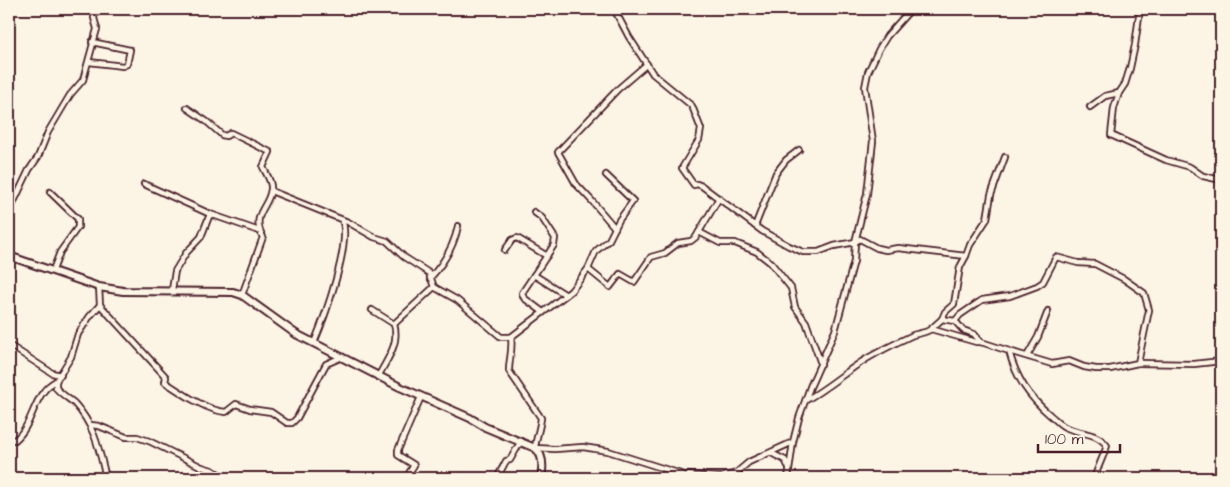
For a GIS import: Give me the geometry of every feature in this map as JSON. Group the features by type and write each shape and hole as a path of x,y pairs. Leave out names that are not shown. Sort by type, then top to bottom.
{"street":[{"path":"9,212 52,126 70,95 83,80 97,29 94,18 96,9"},
{"path":"614,9 629,37 658,80 678,93 692,106 701,129 699,140 682,168 694,185 702,186 755,226 803,252 818,252 860,239 877,248 886,250 898,248 966,256"},
{"path":"788,478 788,467 799,418 810,387 836,331 854,261 855,242 866,194 873,140 865,87 868,72 878,48 912,9"},
{"path":"1140,9 1130,68 1114,108 1112,135 1166,160 1190,166 1203,176 1221,180"},
{"path":"88,62 123,66 127,64 130,50 92,42"},
{"path":"615,228 576,184 558,152 618,89 646,64"},
{"path":"1090,107 1105,96 1119,93"},
{"path":"187,108 206,120 222,135 226,136 231,133 270,152 263,167 270,181 271,190 261,211 259,231 263,238 242,295"},
{"path":"755,226 776,173 786,160 799,150"},
{"path":"806,400 822,392 848,371 869,358 914,335 929,332 942,320 945,312 954,304 960,267 970,245 987,219 991,195 1005,157"},
{"path":"271,190 387,241 404,257 429,273 434,287 458,300 501,337 511,337 571,291 588,268 596,251 609,240 619,220 633,201 606,175"},
{"path":"144,184 210,214 259,231"},
{"path":"50,192 78,220 78,227 60,252 53,270"},
{"path":"588,268 610,287 620,274 634,282 651,257 665,253 678,243 691,241 696,238 718,198"},
{"path":"534,212 542,218 556,238 554,246 522,293 524,298 544,312"},
{"path":"172,290 175,271 186,252 201,237 210,214"},
{"path":"314,343 325,317 337,274 344,229 342,220"},
{"path":"430,278 449,253 458,226"},
{"path":"699,232 716,242 723,244 735,243 757,252 772,263 791,288 795,308 806,322 822,364"},
{"path":"505,250 512,240 517,238 547,256"},
{"path":"9,256 100,287 123,291 233,292 242,295 296,334 378,377 470,418 485,427 536,448 583,447 608,451 684,475 721,477 736,473 749,462 793,442"},
{"path":"955,321 960,315 982,300 1010,296 1037,286 1042,282 1056,257 1078,263 1095,264 1144,292 1148,310 1138,363"},
{"path":"534,275 566,295"},
{"path":"9,439 18,438 42,394 61,375 71,357 78,334 100,305 100,287"},
{"path":"394,324 434,287"},
{"path":"100,305 166,377 165,382 220,412 226,412 236,404 250,410 271,412 288,423 292,422 297,418 326,364 342,357"},
{"path":"372,310 394,324 397,333 391,353 378,377"},
{"path":"1028,356 1048,311"},
{"path":"942,320 955,321 963,330 974,334 981,342"},
{"path":"932,329 1052,364 1069,361 1084,367 1110,369 1138,363 1194,364 1221,362"},
{"path":"511,337 509,371 541,418 536,435 536,448 540,452 543,465 541,478"},
{"path":"9,346 52,372 61,375"},
{"path":"1009,351 1022,385 1039,406 1064,427 1104,440 1107,446 1094,478"},
{"path":"56,381 56,388 62,396 72,401 83,413 90,425 103,459 106,478"},
{"path":"406,478 414,464 398,455 398,450 421,397"},
{"path":"90,425 99,426 126,436 137,437 212,470 225,478"},
{"path":"497,478 506,461 510,460 521,442"},
{"path":"771,453 785,460 788,467"}]}
